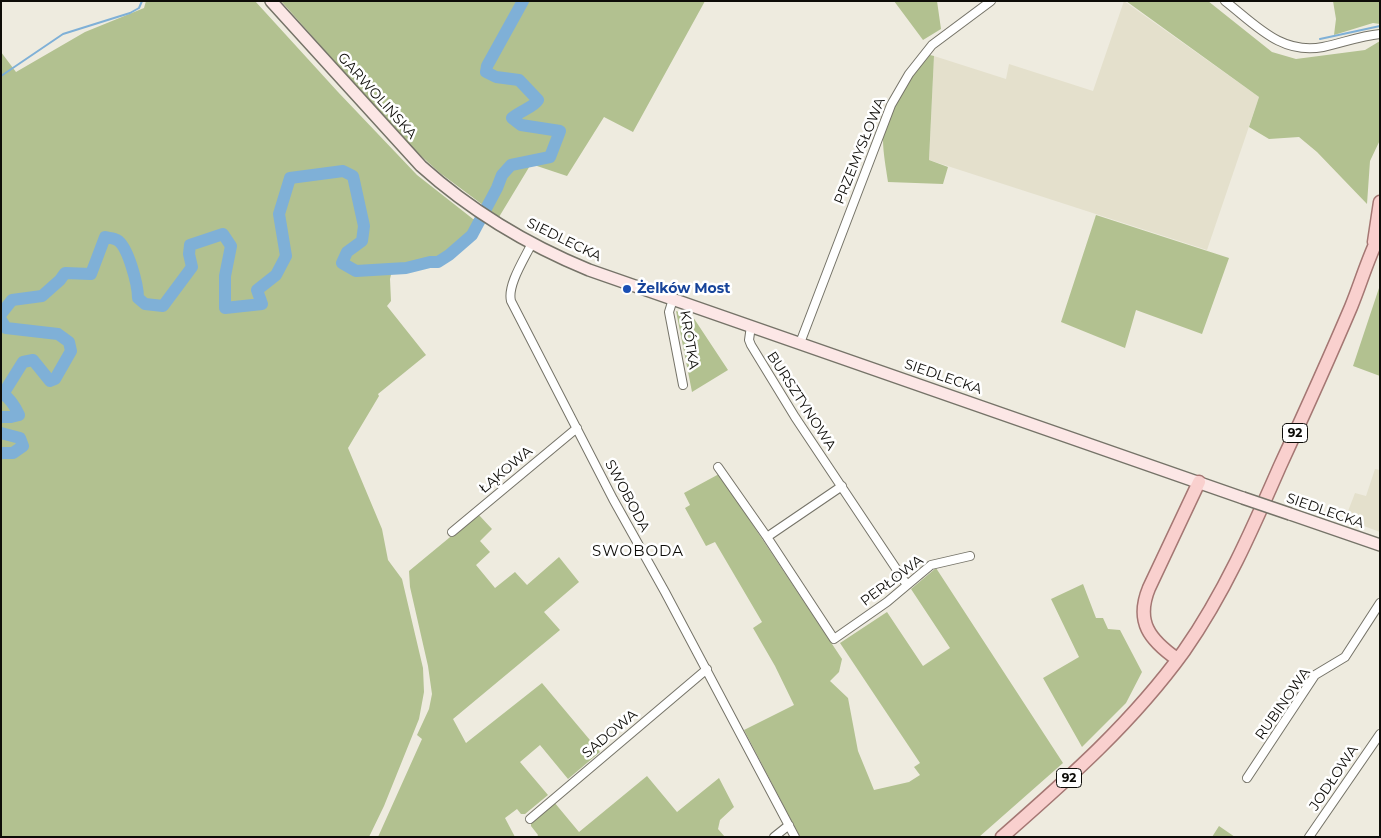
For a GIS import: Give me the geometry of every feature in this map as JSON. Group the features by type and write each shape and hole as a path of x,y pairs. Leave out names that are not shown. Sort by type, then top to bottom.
{"main road":[{"name":"GARWOLIŃSKA","path":"271,1 421,166 440,183 502,226"},
{"name":"92","path":"1373,247 1380,202"},
{"name":"SIEDLECKA","path":"502,226 532,243 589,270 1380,545"},
{"name":"92","path":"1002,837 1082,766 1111,737 1158,684 1216,600 1251,530 1348,314 1373,247 1380,234"},
{"path":"1177,659 1162,648 1147,629 1143,616 1143,603 1199,482"}],"street":[{"name":"PRZEMYSŁOWA","path":"800,343 891,105 908,74 932,45 991,1"},
{"path":"1225,1 1270,36 1301,49 1317,48 1380,34"},
{"name":"SWOBODA","path":"532,243 511,286 510,298 516,312 613,499 707,669 795,837"},
{"name":"KRÓTKA","path":"673,299 669,312 683,385"},
{"name":"BURSZTYNOWA","path":"752,326 749,340 750,345 795,417 907,585"},
{"name":"ŁĄKOWA","path":"452,532 577,428"},
{"path":"718,467 767,537 842,486"},
{"name":"PERŁOWA","path":"767,537 834,639 887,602 932,565 970,556"},
{"name":"RUBINOWA","path":"1247,778 1315,675 1345,657 1380,603"},
{"name":"SADOWA","path":"530,819 707,669"},
{"name":"JODŁOWA","path":"1310,837 1380,734"},
{"path":"774,837 789,825"}],"shaded area":[{"path":"1124,1 1259,97 1207,250 929,160 934,56 1006,79 1009,64 1093,91"},
{"path":"1375,469 1380,470 1380,532 1345,519 1355,493 1366,496"}],"green space":[{"path":"146,1 255,1 417,175 473,219 477,219 456,246 440,256 393,266 390,279 391,301 387,306 426,355 378,394 379,396 348,448 382,529 388,560 402,579 423,668 424,692 419,719 384,806 369,837 1,837 1,52 16,72 85,32 144,8"},
{"path":"281,1 705,1 633,132 604,117 567,176 531,164 499,217 440,173 409,145"},
{"path":"894,1 937,1 941,29 923,40"},
{"path":"1126,1 1208,1 1272,52 1296,59 1365,50 1380,41 1380,140 1370,161 1367,204 1317,152 1299,137 1269,139 1249,127 1259,97"},
{"path":"1333,1 1380,1 1380,24 1373,23 1334,35 1336,19"},
{"path":"930,55 934,56 929,160 948,167 943,184 888,182 883,144 885,128 894,105 915,73"},
{"path":"1096,215 1229,258 1202,334 1136,310 1125,348 1061,322"},
{"path":"1380,285 1380,376 1353,366"},
{"path":"676,311 693,317 728,370 692,392"},
{"path":"719,474 842,659 839,672 830,681 848,698 858,751 874,790 909,782 920,775 914,767 920,763 840,643 887,612 923,666 950,648 911,589 936,568 1063,763 979,837 800,837 744,730 794,705 775,666 753,628 762,622 715,542 706,546 685,508 690,505 684,493"},
{"path":"478,514 492,529 480,541 490,552 476,565 495,588 515,572 527,585 559,557 579,582 544,612 560,630 453,719 466,743 542,683 600,752 568,779 540,745 520,762 548,795 525,814 521,814 517,809 505,818 515,837 378,837 422,739 417,735 429,709 432,694 428,666 410,587 409,571"},
{"path":"1083,584 1096,618 1103,618 1108,629 1120,630 1142,672 1126,703 1082,747 1043,678 1079,657 1051,599"},
{"path":"647,776 677,812 719,778 734,807 720,820 718,829 725,837 537,837 538,835 531,826 531,822 554,802 579,832"},
{"path":"1219,826 1235,837 1212,837"}],"waterway":[{"path":"1,76 63,34 130,13 139,8 142,1"},
{"path":"1,314 12,300 42,296 65,273 91,274 105,237 117,240 125,250 134,276 138,298 145,304 163,306 192,267 189,254 190,245 223,234 231,246 225,276 225,308 262,304 257,290 276,275 286,256 279,214 290,178 343,171 353,176 364,226 362,241 347,252 342,263 356,271 406,268 438,262 472,235 502,175 511,165 550,157 560,131 521,125 512,118 538,100 519,80 496,77 486,72 487,66 523,1"},
{"path":"1320,39 1380,26"},
{"path":"1,320 6,328 58,334 69,342 71,351 55,379 50,381 33,360 23,362 3,394 12,403 19,415 1,417"},
{"path":"1,433 20,438 23,446 13,453 1,453"}],"place":[{"name":"Żelków Most","path":"627,289"}],"district":[{"name":"SWOBODA","path":"638,552"}]}
